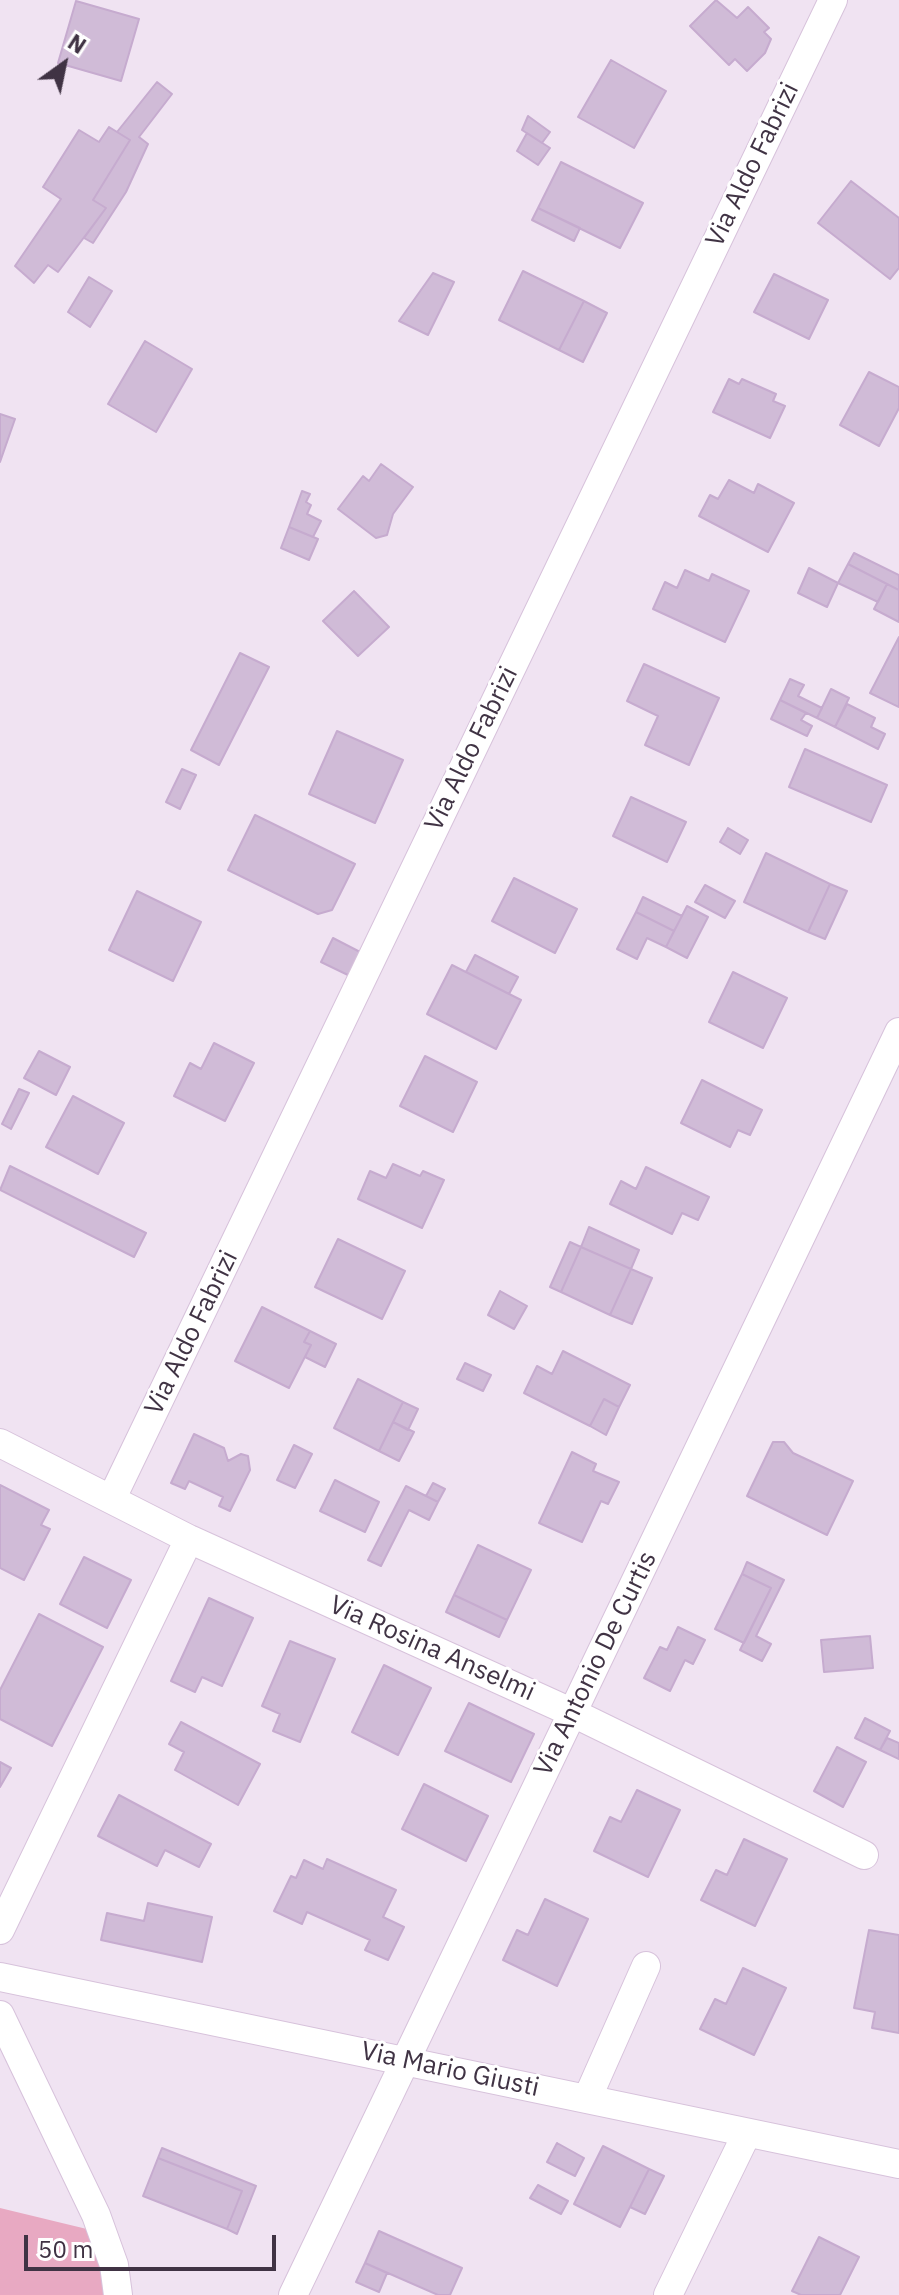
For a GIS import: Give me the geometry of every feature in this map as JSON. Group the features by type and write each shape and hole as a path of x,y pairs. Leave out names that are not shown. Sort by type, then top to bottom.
{"street":[{"name":"Via Aldo Fabrizi","path":"112,1498 820,6"},
{"name":"Via Antonio De Curtis","path":"293,2295 899,1032"},
{"name":"Via Rosina Anselmi","path":"0,1443 189,1539 573,1713 864,1855"},
{"path":"0,1930 189,1539"},
{"path":"587,2099 646,1966"},
{"name":"Via Mario Giusti","path":"0,1977 899,2164"},
{"path":"0,2015 96,2215 114,2265 118,2295"},
{"path":"668,2295 747,2133"}],"shaded area":[{"path":"0,2208 95,2231 110,2295 0,2295"}],"building":[{"path":"716,0 737,18 748,7 769,28 764,32 771,39 765,53 747,71 735,59 729,65 690,26"},
{"path":"76,1 139,19 121,81 58,63"},
{"path":"611,60 666,91 634,148 578,117"},
{"path":"157,82 172,94 139,137 148,144 126,192 93,243 84,238 106,208 93,200 130,140 117,132"},
{"path":"528,116 550,132 542,143 522,130"},
{"path":"109,127 130,140 93,200 106,208 58,272 48,265 34,283 15,266 61,199 43,187 79,130 99,142"},
{"path":"527,133 550,148 538,165 517,151"},
{"path":"561,162 643,203 620,248 538,208"},
{"path":"851,181 899,218 899,268 890,279 818,223"},
{"path":"538,208 580,228 574,241 532,220"},
{"path":"523,271 584,301 559,350 499,320"},
{"path":"433,273 454,282 428,335 399,321"},
{"path":"774,274 828,300 809,339 754,312"},
{"path":"89,277 112,291 90,327 68,312"},
{"path":"584,301 607,313 583,362 559,350"},
{"path":"145,341 192,369 156,432 108,404"},
{"path":"869,372 899,387 899,408 879,446 840,425"},
{"path":"729,379 739,384 742,379 776,394 773,401 785,406 770,438 713,412"},
{"path":"0,414 15,419 0,462"},
{"path":"381,464 413,487 393,514 387,535 376,538 338,509 363,476 369,481"},
{"path":"729,480 754,493 758,484 794,503 768,552 699,516 710,495 718,499"},
{"path":"302,491 310,494 306,502 311,505 307,514 321,521 313,537 289,527"},
{"path":"289,527 318,539 309,560 281,548"},
{"path":"854,553 899,575 899,590 848,564"},
{"path":"848,564 887,584 878,602 838,583"},
{"path":"809,568 838,583 827,607 798,593"},
{"path":"685,570 709,581 712,574 749,591 725,642 653,609 665,582 677,588"},
{"path":"887,584 899,590 899,622 874,609"},
{"path":"354,591 389,627 358,656 323,621"},
{"path":"899,637 899,707 870,693"},
{"path":"240,653 269,667 219,765 191,750"},
{"path":"644,664 719,698 689,765 645,745 658,716 627,701"},
{"path":"790,679 804,685 798,696 822,708 817,718 780,700"},
{"path":"831,689 849,698 835,727 817,718"},
{"path":"780,700 806,713 801,720 812,726 807,736 771,719"},
{"path":"847,704 875,718 871,727 885,734 878,749 835,727"},
{"path":"337,731 403,760 375,823 309,794"},
{"path":"805,749 887,785 871,822 789,787"},
{"path":"182,769 196,775 180,809 166,802"},
{"path":"631,797 686,822 667,862 613,836"},
{"path":"255,815 355,864 332,910 318,914 228,870"},
{"path":"728,828 748,840 740,854 720,842"},
{"path":"766,853 830,884 808,932 744,902"},
{"path":"514,878 577,909 555,953 492,921"},
{"path":"830,884 847,891 825,939 808,932"},
{"path":"705,885 735,901 725,918 695,902"},
{"path":"137,891 201,922 173,981 109,950"},
{"path":"643,897 682,916 674,931 636,912"},
{"path":"687,906 708,917 687,958 666,947"},
{"path":"636,912 674,931 666,947 647,938 637,959 617,949"},
{"path":"333,938 362,953 350,976 321,962"},
{"path":"475,955 518,977 509,994 466,972"},
{"path":"452,965 521,1000 496,1049 427,1014"},
{"path":"733,972 787,998 763,1048 709,1022"},
{"path":"214,1043 254,1063 225,1121 174,1096 190,1063 201,1069"},
{"path":"39,1051 70,1067 56,1095 24,1078"},
{"path":"425,1056 477,1082 453,1132 400,1106"},
{"path":"702,1080 762,1110 750,1135 738,1130 730,1147 681,1123"},
{"path":"19,1089 29,1093 11,1129 2,1124"},
{"path":"73,1096 124,1123 98,1174 46,1147"},
{"path":"393,1164 420,1176 423,1171 444,1180 422,1228 358,1199 370,1171 386,1178"},
{"path":"10,1166 146,1233 134,1257 0,1190"},
{"path":"646,1167 709,1197 698,1220 682,1213 672,1234 610,1204 621,1181 636,1189"},
{"path":"589,1227 639,1250 631,1269 581,1247"},
{"path":"338,1239 405,1271 382,1319 315,1287"},
{"path":"570,1242 581,1247 561,1292 550,1287"},
{"path":"581,1247 631,1269 610,1315 561,1292"},
{"path":"631,1269 652,1278 632,1324 610,1315"},
{"path":"500,1291 527,1306 514,1329 488,1315"},
{"path":"262,1307 310,1331 304,1342 311,1345 289,1388 235,1361"},
{"path":"310,1331 336,1344 325,1367 305,1357 311,1345 304,1342"},
{"path":"563,1351 630,1385 619,1407 604,1399 590,1426 524,1393 537,1366 552,1374"},
{"path":"465,1363 491,1375 483,1391 457,1379"},
{"path":"358,1379 403,1402 379,1451 334,1428"},
{"path":"604,1399 619,1407 606,1435 590,1426"},
{"path":"403,1402 418,1409 408,1430 393,1422"},
{"path":"393,1422 414,1432 399,1461 379,1451"},
{"path":"194,1434 224,1448 228,1461 241,1454 248,1456 250,1470 230,1511 219,1506 223,1497 189,1481 185,1489 171,1483"},
{"path":"773,1442 784,1442 793,1453 853,1481 827,1535 747,1496"},
{"path":"294,1445 312,1454 295,1488 277,1480"},
{"path":"572,1452 596,1464 593,1471 619,1482 608,1504 601,1501 582,1542 539,1523"},
{"path":"335,1480 379,1502 365,1532 320,1511"},
{"path":"433,1483 445,1489 438,1502 426,1496"},
{"path":"0,1485 49,1510 41,1525 50,1529 24,1580 0,1568"},
{"path":"406,1486 438,1502 429,1520 409,1510 381,1566 368,1560"},
{"path":"478,1545 531,1570 507,1620 454,1595"},
{"path":"84,1557 131,1580 107,1628 60,1604"},
{"path":"747,1562 784,1580 756,1636 771,1644 762,1661 740,1650 771,1588 742,1574"},
{"path":"742,1574 771,1588 744,1643 715,1629"},
{"path":"454,1595 507,1620 499,1637 446,1612"},
{"path":"209,1598 253,1618 222,1686 202,1677 195,1692 171,1681"},
{"path":"39,1614 103,1647 52,1746 0,1719 0,1690"},
{"path":"678,1627 705,1640 693,1664 685,1660 670,1691 644,1678 660,1647 667,1650"},
{"path":"870,1636 873,1668 824,1672 821,1640"},
{"path":"290,1641 335,1659 300,1742 273,1731 280,1714 262,1706"},
{"path":"384,1665 431,1688 398,1755 352,1732"},
{"path":"469,1703 534,1734 511,1782 445,1751"},
{"path":"865,1718 890,1731 880,1750 855,1738"},
{"path":"181,1722 260,1764 238,1805 175,1770 184,1752 169,1744"},
{"path":"887,1738 899,1743 899,1759 880,1750"},
{"path":"837,1747 866,1762 843,1807 814,1791"},
{"path":"0,1762 11,1768 0,1787"},
{"path":"424,1784 488,1816 466,1861 402,1829"},
{"path":"637,1790 680,1810 648,1877 594,1851 610,1817 621,1822"},
{"path":"119,1795 211,1844 199,1867 165,1850 157,1866 98,1836"},
{"path":"744,1839 787,1859 755,1926 701,1900 716,1870 727,1875"},
{"path":"327,1859 396,1890 383,1917 404,1927 388,1960 365,1950 370,1940 307,1912 302,1924 274,1911 291,1876 296,1878 304,1860 323,1869"},
{"path":"545,1899 588,1919 557,1986 503,1960 517,1930 528,1935"},
{"path":"148,1903 212,1917 202,1962 101,1940 107,1913 144,1921"},
{"path":"869,1930 899,1935 899,2033 872,2028 875,2012 854,2008"},
{"path":"743,1968 786,1988 754,2055 700,2029 715,1999 726,2004"},
{"path":"557,2143 584,2158 575,2176 547,2162"},
{"path":"603,2146 649,2169 620,2227 574,2204"},
{"path":"162,2148 256,2186 237,2234 227,2229 242,2191 158,2158"},
{"path":"158,2158 242,2191 227,2229 143,2196"},
{"path":"649,2169 664,2176 645,2214 630,2207"},
{"path":"538,2185 568,2201 561,2214 530,2198"},
{"path":"379,2231 462,2268 450,2295 438,2295 365,2263"},
{"path":"819,2237 859,2257 840,2295 801,2295 792,2291"},
{"path":"365,2263 387,2273 379,2292 356,2282"}]}
